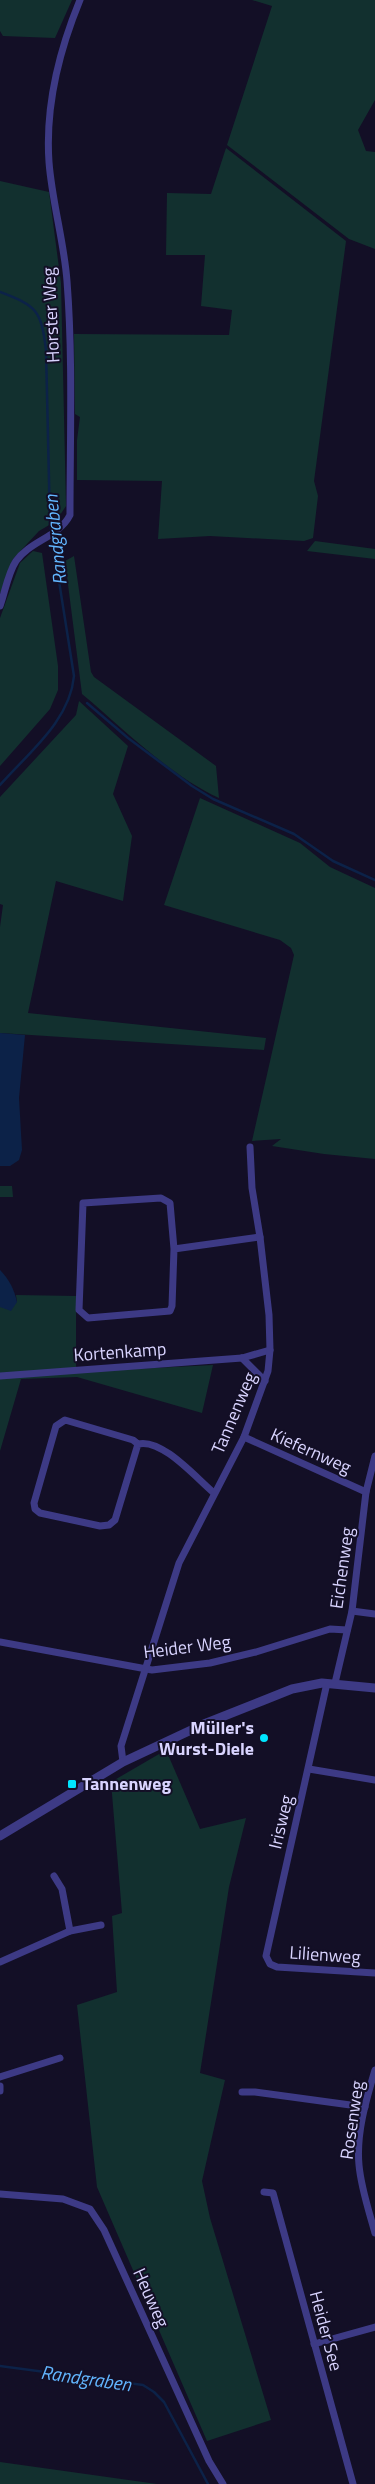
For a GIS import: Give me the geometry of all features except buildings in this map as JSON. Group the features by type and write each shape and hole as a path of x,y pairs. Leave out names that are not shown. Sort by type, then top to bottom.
{"street":[{"name":"Horster Weg","path":"0,606 16,561 31,548 63,527 70,516 67,281 49,162 48,132 54,79 66,33 80,0"},
{"name":"Tannenweg","path":"123,1762 121,1746 179,1563 244,1437 265,1381 270,1350 260,1237 252,1188 250,1147"},
{"path":"161,1198 170,1204 174,1248 172,1306 170,1311 88,1318 79,1310 83,1203 161,1198"},
{"path":"174,1248 260,1237"},
{"name":"Kortenkamp","path":"0,1376 242,1358 270,1350"},
{"path":"242,1358 265,1381"},
{"path":"138,1444 115,1520 110,1525 100,1526 40,1514 35,1509 34,1502 56,1426 62,1421 68,1421 133,1440 138,1444 150,1444 164,1449 214,1493"},
{"name":"Kiefernweg","path":"244,1437 366,1492"},
{"name":"Eichenweg","path":"331,1683 352,1611 366,1492 375,1456"},
{"path":"352,1611 375,1614"},
{"name":"Heider Weg","path":"0,1642 145,1670 210,1663 256,1652 330,1629 347,1630"},
{"path":"0,1836 123,1762 204,1724 292,1690 331,1683 375,1688"},
{"name":"Irisweg","path":"273,1966 267,1960 267,1951 331,1683"},
{"path":"309,1770 375,1780"},
{"path":"54,1876 62,1889 70,1930"},
{"path":"0,1962 70,1930 101,1925"},
{"name":"Lilienweg","path":"273,1966 375,1973"},
{"path":"0,2076 60,2058"},
{"name":"Rosenweg","path":"374,2075 365,2108 359,2165 375,2233"},
{"path":"0,2086 0,2091"},
{"path":"242,2092 255,2092 365,2108"},
{"name":"Heider See","path":"264,2192 273,2193 353,2484"},
{"name":"Heuweg","path":"0,2194 64,2199 90,2209 104,2230 209,2461 223,2484"},
{"path":"314,2344 375,2327"}],"green space":[{"path":"0,0 72,0 55,38 3,36 0,31"},
{"path":"252,0 375,0 375,100 358,130 366,151 375,152 375,249 349,239 227,145 272,6"},
{"path":"226,148 346,241 314,481 318,496 313,538 304,541 210,536 158,539 162,481 77,480 77,440 80,417 75,414 74,334 229,335 232,310 201,306 205,255 166,255 167,193 211,194"},
{"path":"0,181 49,192 61,283 66,506 56,521 39,531 13,559 0,594"},
{"path":"315,541 375,549 375,559 307,551"},
{"path":"33,551 42,553 58,666 58,690 50,709 0,766 0,618 20,563"},
{"path":"74,556 91,672 94,677 216,766 219,798 182,777 82,694 65,561"},
{"path":"79,701 128,746 113,794 132,836 123,901 56,881 28,1013 266,1038 264,1050 0,1033 0,927 3,905 0,904 0,797 76,715"},
{"path":"200,798 300,843 330,867 375,888 375,1159 272,1146 281,1139 252,1141 294,955 291,948 280,940 164,905"},
{"path":"0,1186 12,1186 13,1197 0,1197"},
{"path":"16,1295 76,1296 76,1372 213,1365 202,1413 77,1377 21,1379 0,1451 0,1307 17,1302"},
{"path":"166,1750 200,1829 246,1818 229,1887 200,2073 225,2080 202,2181 210,2218 271,2420 207,2441 97,2187 77,2005 117,1992 112,1916 122,1913 111,1782"},
{"path":"0,2462 157,2484 0,2484"}],"water":[{"path":"0,1033 25,1035 19,1098 22,1150 19,1160 10,1166 0,1166"},
{"path":"0,1270 9,1281 16,1297 17,1302 11,1311 0,1307"}],"waterway":[{"name":"Randgraben","path":"0,292 29,306 35,311 42,326 46,350 50,524 74,676 65,708 56,722 35,748 0,785"},
{"path":"87,703 128,738 192,786 213,799 294,834 333,861 375,880"},
{"name":"Randgraben","path":"0,2366 143,2385 164,2402 208,2484"}],"place":[{"name":"Müller's Wurst-Diele","path":"264,1738"},
{"name":"Tannenweg","path":"72,1784"}]}
